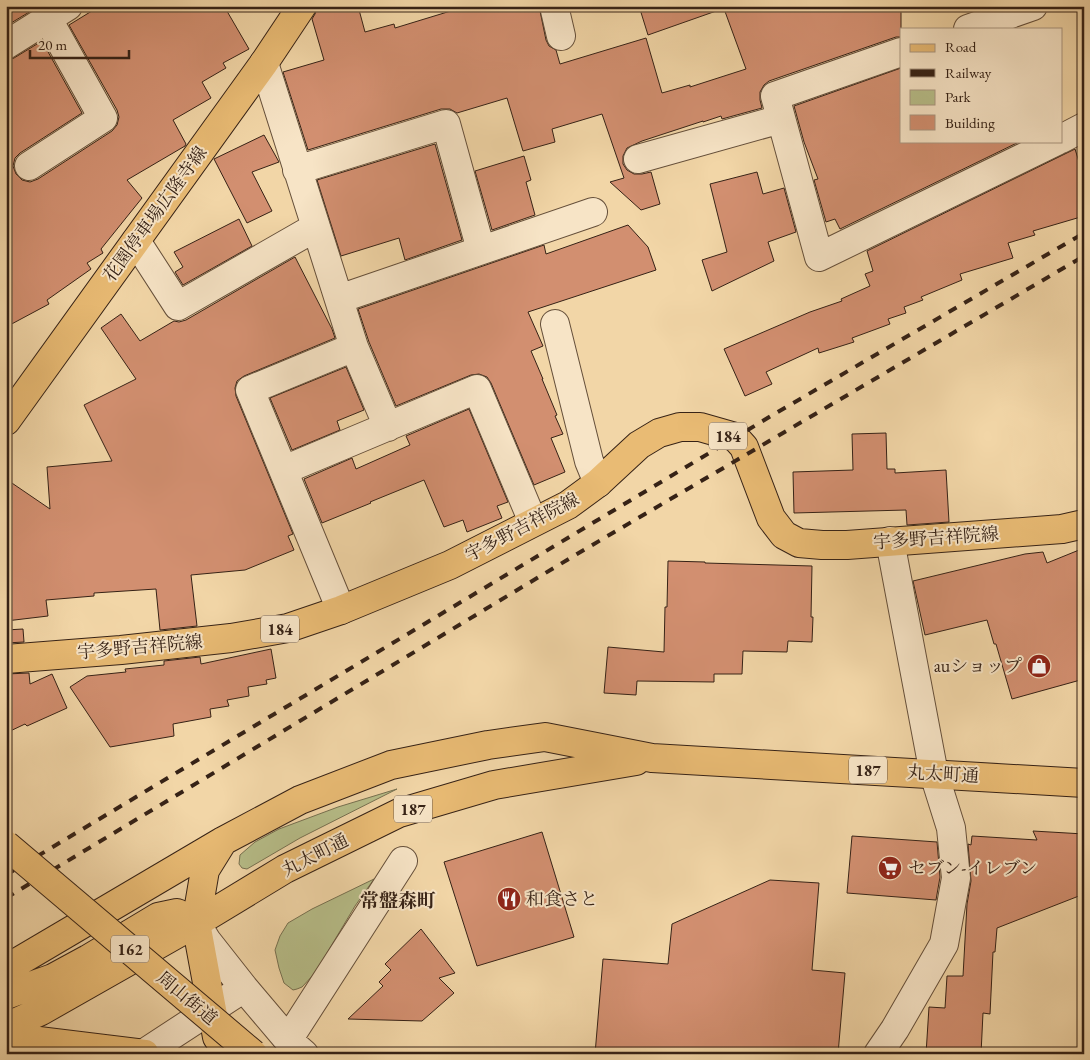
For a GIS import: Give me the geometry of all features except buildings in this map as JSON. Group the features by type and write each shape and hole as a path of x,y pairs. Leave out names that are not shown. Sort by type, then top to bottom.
{"main road":[{"name":"花園停車場広隆寺線","path":"7,416 136,241 264,63 302,6"},
{"name":"宇多野吉祥院線","path":"6,659 121,650 231,638 288,628 342,610 450,565 568,505 598,483 639,445 659,433 680,426 700,427 734,438 744,448 771,518 784,534 799,543 847,545 1062,529 1084,524"},
{"name":"丸太町通","path":"6,968 223,841 300,800 391,765 488,745 545,737 652,758 1084,782"},
{"name":"丸太町通","path":"6,1027 41,1012 196,923 285,869 399,813 494,785 652,758"},
{"path":"223,841 205,870 196,923 218,1037 228,1054"},
{"name":"周山街道","path":"6,845 253,1054"},
{"path":"6,995 53,978 158,917 177,914 196,923"},
{"path":"6,1038 144,1054"}],"street":[{"path":"554,6 561,36"},
{"path":"971,28 1033,6"},
{"path":"6,45 58,13 103,118 29,166"},
{"path":"900,52 775,96 819,257 1055,142"},
{"path":"264,63 354,347 388,427"},
{"path":"638,159 781,119"},
{"path":"297,170 446,124 481,250"},
{"path":"1062,139 1084,128"},
{"path":"339,299 593,212"},
{"path":"136,241 178,306 316,226"},
{"path":"555,324 589,461 598,483"},
{"path":"342,610 250,390 354,347"},
{"path":"284,470 477,389 533,522"},
{"path":"878,1054 896,1029 944,944 956,878 951,828 934,774 890,541"},
{"path":"196,923 207,941 244,988 296,1047 403,862"},
{"path":"144,1054 244,988"}],"green space":[{"path":"397,789 300,838 247,869 242,868 239,864 240,855 255,842 279,829 338,807"},
{"path":"374,879 355,906 315,973 302,987 297,989 293,990 284,983 275,950 280,936 288,923 312,909"}],"railway":[{"path":"6,875 771,416 1084,233"},
{"path":"6,898 577,554 1084,256"}],"place":[{"name":"auショップ","path":"1039,666"},
{"name":"セブン-イレブン","path":"890,868"},
{"name":"和食さと","path":"509,899"}],"district":[{"name":"常盤森町","path":"398,900"}]}
